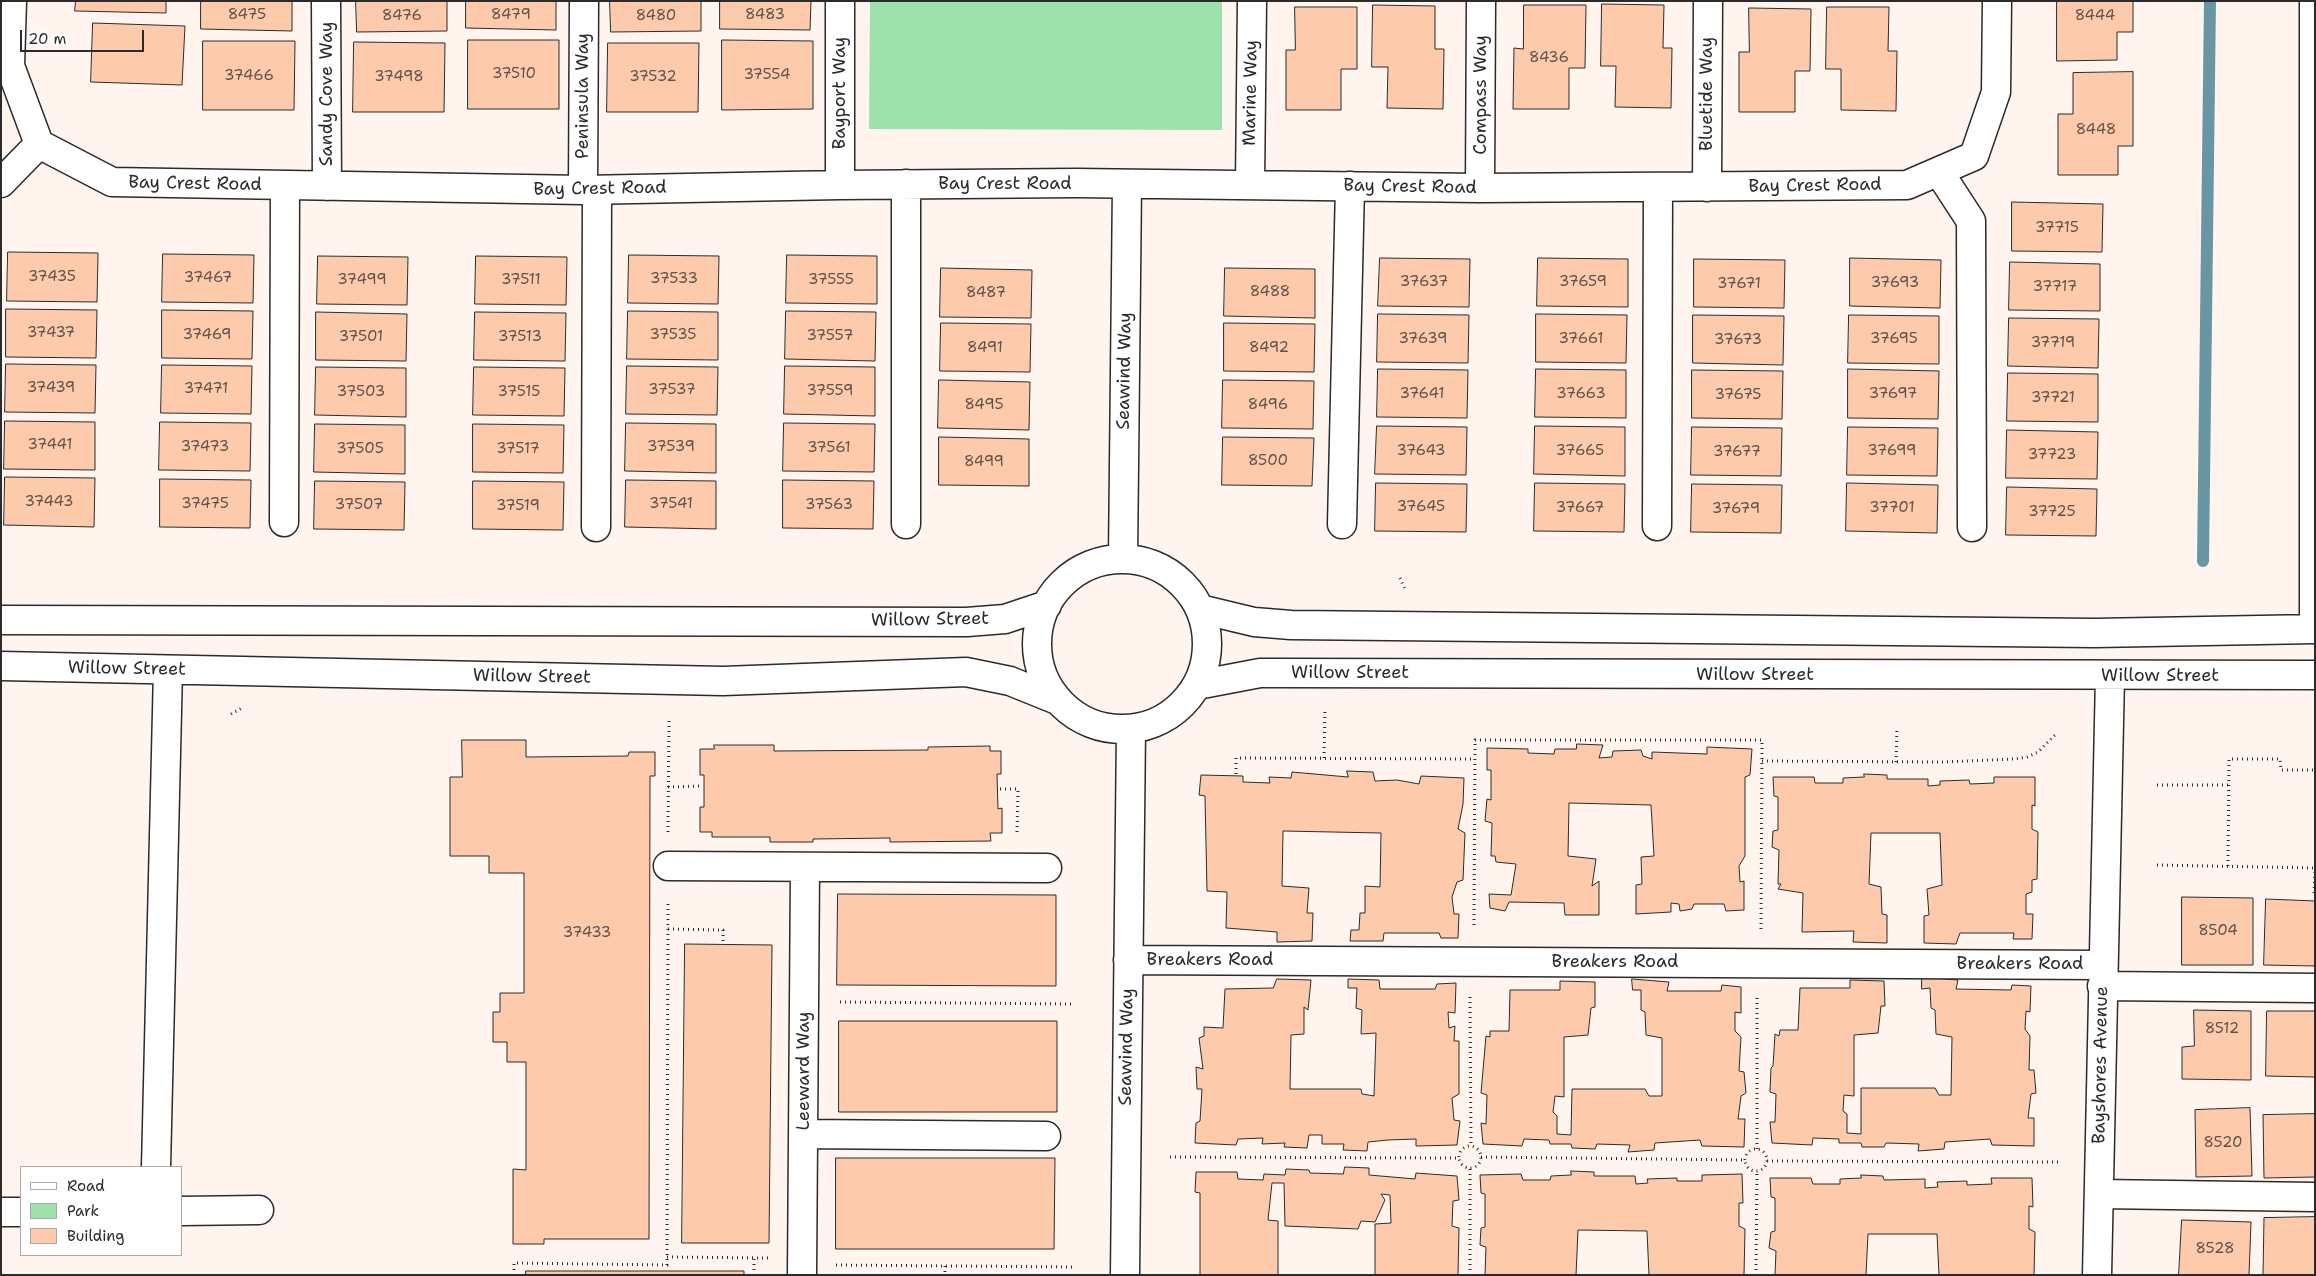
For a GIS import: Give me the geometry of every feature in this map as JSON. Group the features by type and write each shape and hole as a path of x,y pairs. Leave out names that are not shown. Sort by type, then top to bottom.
{"street":[{"path":"1,183 39,144 6,66 12,1"},
{"name":"Sandy Cove Way","path":"326,1 327,186"},
{"name":"Peninsula Way","path":"584,1 590,190 596,526"},
{"name":"Bayport Way","path":"840,1 840,184"},
{"name":"Marine Way","path":"1250,184 1252,1"},
{"name":"Compass Way","path":"1480,188 1481,1"},
{"name":"Bluetide Way","path":"1707,187 1708,1"},
{"name":"Bay Crest Road","path":"39,144 112,182 285,186 590,190 840,184 1250,184 1480,188 1907,185 1974,156 1996,92 1997,1"},
{"path":"1200,609 1254,622 1290,625 2095,633 2314,629 2314,1"},
{"path":"1939,172 1971,220 1972,526"},
{"path":"906,184 906,524"},
{"name":"Seawind Way","path":"1123,558 1127,184"},
{"path":"284,522 285,186"},
{"path":"1342,524 1350,186"},
{"path":"1657,526 1658,188"},
{"path":"1123,558 1142,560 1166,570 1186,587 1200,609 1207,634 1206,660 1197,685 1180,706 1158,722 1131,729 1104,728 1078,718 1057,700 1044,676 1037,650 1040,622 1047,605 1068,578 1090,564 1123,558"},
{"name":"Willow Street","path":"1,620 967,622 1005,619 1047,605"},
{"name":"Willow Street","path":"1,666 723,681 966,672 1010,681 1057,700"},
{"path":"156,1166 168,670"},
{"name":"Willow Street","path":"1197,685 1260,673 2315,675"},
{"name":"Bayshores Avenue","path":"2098,1275 2102,976 2110,676"},
{"name":"Seawind Way","path":"1126,1275 1131,729"},
{"path":"668,866 1047,868"},
{"name":"Leeward Way","path":"802,1275 806,868"},
{"name":"Breakers Road","path":"1128,960 2102,976 2315,988"},
{"path":"803,1134 1046,1136"},
{"path":"2099,1194 2315,1197"},
{"path":"182,1211 259,1210"},
{"path":"1,1212 20,1212"}],"path":[{"path":"1324,717 1324,758"},
{"path":"514,1275 514,1263 667,1266 669,721"},
{"path":"1896,762 1897,728"},
{"path":"1762,761 1966,762 2027,757 2038,752 2057,733"},
{"path":"1474,932 1475,740 1762,740 1761,938"},
{"path":"1236,774 1236,758 1475,759"},
{"path":"2228,866 2229,760 2280,759 2281,770 2315,770"},
{"path":"2157,785 2229,785"},
{"path":"668,787 701,786"},
{"path":"1000,789 1018,789 1017,867"},
{"path":"2156,866 2315,869 2314,893"},
{"path":"668,929 723,930 723,942"},
{"path":"1470,989 1471,1146"},
{"path":"1757,990 1757,1149"},
{"path":"804,1002 1075,1004"},
{"path":"1471,1146 1478,1149 1481,1157 1478,1165 1470,1168 1462,1164 1459,1158 1465,1149 1471,1146"},
{"path":"1757,1149 1764,1152 1767,1161 1764,1167 1757,1170 1748,1166 1745,1160 1748,1153 1757,1149"},
{"path":"1170,1157 1459,1158"},
{"path":"1481,1157 1745,1160"},
{"path":"1767,1161 2059,1162"},
{"path":"1470,1168 1470,1275"},
{"path":"1756,1275 1757,1170"},
{"path":"667,1257 770,1258"},
{"path":"754,1258 754,1275"},
{"path":"833,1266 1073,1267"},
{"path":"945,1266 945,1275"}],"green space":[{"path":"870,1 1222,1 1222,130 869,129"}],"building":[{"path":"76,1 166,1 166,13 75,11"},
{"path":"201,1 292,1 292,31 201,29"},
{"path":"356,1 447,1 447,31 357,32"},
{"path":"466,1 556,1 556,30 466,28"},
{"path":"610,1 701,1 701,31 611,32"},
{"path":"720,1 811,1 810,30 720,29"},
{"path":"2057,1 2133,1 2133,32 2117,32 2117,60 2057,61"},
{"path":"1602,4 1664,5 1663,48 1672,48 1671,108 1615,107 1616,66 1601,66"},
{"path":"1373,5 1435,6 1435,49 1444,49 1443,109 1387,108 1388,67 1372,67"},
{"path":"1524,5 1586,5 1585,68 1569,68 1569,109 1513,109 1514,48 1523,49"},
{"path":"1295,7 1357,7 1357,69 1341,69 1341,110 1286,110 1286,50 1295,50"},
{"path":"1827,7 1889,7 1888,51 1897,51 1896,111 1841,110 1841,69 1826,69"},
{"path":"1749,8 1811,9 1810,71 1795,71 1795,112 1739,112 1739,52 1749,52"},
{"path":"93,23 185,26 182,85 91,82"},
{"path":"468,40 559,40 559,109 468,109"},
{"path":"722,40 813,41 813,109 722,110"},
{"path":"203,41 295,41 294,110 203,110"},
{"path":"354,42 445,43 444,112 353,112"},
{"path":"608,43 699,43 698,112 607,112"},
{"path":"2133,72 2133,146 2118,146 2118,175 2058,175 2058,114 2073,114 2073,73"},
{"path":"2012,202 2103,204 2102,252 2012,251"},
{"path":"8,252 98,253 97,302 7,301"},
{"path":"163,254 254,255 253,303 162,302"},
{"path":"629,255 719,256 718,304 628,303"},
{"path":"787,255 877,256 877,304 786,303"},
{"path":"318,256 408,257 407,305 317,304"},
{"path":"476,256 567,257 566,305 475,304"},
{"path":"1380,258 1470,259 1469,307 1378,306"},
{"path":"1538,258 1628,259 1628,307 1537,306"},
{"path":"1850,258 1941,260 1940,308 1850,306"},
{"path":"1694,259 1785,260 1784,308 1694,307"},
{"path":"2010,262 2100,264 2100,311 2009,310"},
{"path":"941,268 1032,270 1031,318 940,317"},
{"path":"1225,268 1315,269 1315,318 1224,316"},
{"path":"6,309 97,310 96,358 6,357"},
{"path":"162,310 253,311 252,359 162,358"},
{"path":"628,311 718,312 718,360 627,359"},
{"path":"786,311 876,312 875,361 785,359"},
{"path":"316,312 407,314 406,361 316,360"},
{"path":"475,312 566,313 565,361 474,360"},
{"path":"1378,314 1469,315 1468,363 1377,362"},
{"path":"1536,314 1627,315 1626,363 1536,362"},
{"path":"1693,315 1784,316 1783,365 1693,363"},
{"path":"1849,315 1939,316 1939,364 1848,363"},
{"path":"2009,318 2099,319 2098,368 2008,366"},
{"path":"941,323 1031,324 1030,372 940,371"},
{"path":"1224,323 1315,324 1314,372 1224,371"},
{"path":"6,364 96,365 95,413 5,412"},
{"path":"162,365 252,366 251,414 161,413"},
{"path":"627,366 718,367 717,415 626,414"},
{"path":"785,366 875,367 875,416 784,414"},
{"path":"316,367 406,368 406,417 315,415"},
{"path":"474,367 565,368 564,416 473,415"},
{"path":"1378,369 1468,370 1467,418 1377,417"},
{"path":"1536,369 1626,370 1626,418 1535,417"},
{"path":"1848,369 1939,371 1938,419 1848,418"},
{"path":"1692,370 1783,371 1782,419 1692,418"},
{"path":"2008,373 2098,374 2098,422 2007,421"},
{"path":"939,380 1030,382 1029,430 938,428"},
{"path":"1223,380 1314,381 1313,429 1222,428"},
{"path":"5,421 95,422 95,470 4,469"},
{"path":"160,422 251,423 250,471 159,470"},
{"path":"626,423 716,424 716,473 625,471"},
{"path":"784,423 875,424 874,472 783,471"},
{"path":"315,424 405,425 405,474 314,472"},
{"path":"473,424 564,425 563,473 473,472"},
{"path":"1377,426 1467,427 1466,475 1375,474"},
{"path":"1535,426 1625,427 1625,476 1534,474"},
{"path":"1692,427 1782,428 1781,476 1691,475"},
{"path":"1848,427 1938,428 1937,476 1847,475"},
{"path":"2007,430 2098,432 2097,479 2006,478"},
{"path":"939,437 1029,439 1029,486 939,485"},
{"path":"1223,437 1314,438 1312,486 1222,485"},
{"path":"5,477 95,478 94,527 4,525"},
{"path":"160,479 251,480 250,528 160,527"},
{"path":"626,480 716,481 716,529 625,527"},
{"path":"783,480 874,481 873,529 783,528"},
{"path":"315,481 405,482 404,530 314,529"},
{"path":"473,481 564,482 563,530 473,529"},
{"path":"1376,483 1467,484 1466,532 1375,531"},
{"path":"1535,483 1625,484 1624,532 1534,531"},
{"path":"1847,483 1938,485 1937,533 1846,531"},
{"path":"1692,484 1782,485 1781,533 1691,532"},
{"path":"2007,487 2097,489 2096,536 2006,535"},
{"path":"462,740 526,740 526,757 628,756 629,752 655,752 655,776 650,776 649,1239 544,1239 544,1244 513,1244 513,1169 526,1170 526,1062 507,1062 507,1042 493,1042 493,1012 500,1012 500,993 524,993 524,873 489,873 489,856 450,856 450,777 462,777"},
{"path":"1577,744 1603,745 1599,758 1612,757 1613,751 1641,750 1643,756 1652,759 1652,752 1707,754 1707,747 1752,749 1750,775 1745,777 1745,856 1739,866 1740,882 1744,881 1744,910 1726,911 1724,904 1694,904 1692,909 1680,911 1679,904 1671,903 1671,912 1636,914 1636,885 1642,884 1641,857 1654,856 1651,805 1569,803 1568,856 1596,859 1592,886 1599,881 1599,915 1565,915 1564,903 1509,902 1505,911 1490,908 1489,894 1511,895 1516,864 1496,862 1495,856 1491,856 1492,823 1485,821 1487,799 1491,800 1491,770 1487,770 1487,748 1528,749 1528,753 1554,754 1555,749 1576,749"},
{"path":"714,745 774,745 774,751 928,750 928,747 990,746 990,751 1001,751 1001,774 997,774 998,809 1002,808 1002,833 990,833 991,841 890,842 890,838 813,839 813,842 770,842 770,837 712,837 712,832 700,832 700,807 704,807 704,775 700,775 700,749 714,749"},
{"path":"1347,771 1373,772 1375,781 1397,780 1419,784 1421,776 1464,778 1463,804 1458,829 1465,833 1463,880 1457,882 1452,897 1454,914 1459,914 1458,938 1441,938 1439,933 1384,933 1383,941 1350,941 1351,930 1359,930 1360,913 1365,913 1365,886 1380,887 1381,833 1283,831 1282,886 1309,888 1307,913 1313,913 1312,941 1277,942 1277,932 1226,928 1227,892 1207,891 1205,796 1199,795 1201,775 1243,776 1243,782 1270,783 1269,777 1291,778 1292,772 1348,777"},
{"path":"1864,774 1887,775 1887,779 1928,779 1928,786 1940,785 1940,781 1969,780 1970,784 1994,783 1994,777 2035,777 2035,806 2032,805 2032,829 2038,832 2037,879 2032,880 2032,892 2026,894 2026,914 2033,914 2032,939 2013,939 2014,933 1960,933 1956,944 1924,943 1924,916 1929,915 1927,889 1942,885 1940,833 1871,833 1869,884 1881,887 1882,914 1887,915 1887,943 1853,942 1854,931 1802,932 1803,893 1778,889 1781,884 1778,884 1779,850 1772,847 1773,831 1778,830 1778,797 1774,796 1773,777 1814,777 1815,783 1843,783 1843,778 1864,777"},
{"path":"838,894 1056,895 1056,986 837,985"},
{"path":"2182,897 2253,898 2253,965 2182,965"},
{"path":"2266,899 2315,901 2315,966 2264,965"},
{"path":"685,944 772,945 769,1243 682,1243"},
{"path":"1922,977 1958,980 1956,989 2011,990 2012,985 2031,986 2030,1012 2026,1011 2025,1029 2030,1036 2029,1070 2034,1070 2036,1093 2031,1094 2028,1118 2034,1118 2034,1146 1992,1145 1990,1139 1945,1142 1944,1149 1918,1151 1919,1144 1886,1143 1884,1147 1862,1147 1861,1143 1839,1143 1839,1139 1813,1138 1812,1145 1772,1143 1770,1122 1775,1122 1776,1094 1770,1092 1775,1034 1779,1036 1780,1030 1798,1030 1800,988 1850,988 1850,980 1884,981 1885,1006 1881,1006 1878,1033 1854,1035 1854,1096 1844,1095 1843,1111 1847,1114 1847,1133 1861,1134 1861,1088 1935,1088 1939,1095 1951,1095 1952,1037 1936,1034 1935,1010 1931,1008 1930,988 1922,989"},
{"path":"1277,979 1311,980 1308,1010 1304,1007 1304,1034 1291,1035 1290,1089 1361,1089 1362,1094 1374,1096 1376,1033 1361,1034 1362,1010 1356,1008 1357,988 1348,988 1348,979 1379,980 1380,989 1435,989 1437,984 1456,983 1455,1013 1448,1012 1449,1028 1455,1026 1454,1041 1459,1041 1459,1094 1452,1098 1454,1120 1460,1121 1457,1145 1416,1146 1416,1139 1388,1140 1368,1142 1367,1151 1343,1150 1344,1144 1322,1144 1322,1135 1309,1135 1307,1148 1284,1147 1285,1143 1262,1144 1263,1138 1238,1139 1236,1145 1195,1143 1196,1123 1200,1121 1202,1089 1197,1089 1196,1067 1203,1069 1199,1038 1204,1036 1204,1027 1223,1028 1225,989 1273,988"},
{"path":"1632,979 1669,982 1667,991 1721,991 1722,985 1741,987 1741,1013 1735,1012 1735,1031 1741,1037 1739,1071 1744,1072 1746,1093 1741,1096 1738,1119 1745,1119 1744,1147 1702,1146 1700,1140 1655,1143 1654,1150 1628,1152 1630,1145 1597,1144 1595,1149 1572,1148 1571,1144 1550,1144 1549,1140 1524,1139 1522,1146 1483,1144 1481,1123 1486,1124 1487,1095 1481,1093 1486,1036 1490,1037 1490,1031 1509,1031 1510,990 1560,990 1560,981 1595,982 1595,1007 1591,1008 1588,1035 1564,1037 1564,1097 1555,1096 1553,1112 1557,1116 1557,1134 1571,1135 1572,1089 1645,1089 1649,1096 1662,1096 1662,1038 1646,1035 1645,1012 1641,1010 1641,990 1633,990"},
{"path":"2194,1010 2251,1011 2251,1080 2182,1079 2182,1047 2194,1046"},
{"path":"2267,1011 2315,1011 2315,1077 2266,1076"},
{"path":"839,1021 1057,1021 1057,1112 839,1112"},
{"path":"2250,1108 2252,1176 2196,1177 2195,1110"},
{"path":"2315,1114 2315,1177 2264,1178 2263,1115"},
{"path":"836,1158 1055,1158 1054,1249 836,1249"},
{"path":"1345,1167 1369,1168 1369,1175 1415,1179 1416,1173 1457,1176 1459,1200 1453,1201 1452,1226 1459,1228 1458,1275 1375,1275 1375,1224 1391,1223 1390,1195 1381,1194 1385,1200 1375,1222 1361,1221 1358,1229 1285,1226 1284,1183 1272,1183 1268,1220 1278,1221 1278,1275 1200,1275 1200,1193 1195,1192 1196,1172 1237,1172 1238,1179 1263,1180 1264,1174 1285,1175 1286,1169 1309,1170 1310,1173 1343,1174"},
{"path":"1571,1171 1594,1172 1594,1176 1635,1176 1636,1184 1648,1183 1647,1179 1677,1178 1677,1181 1702,1181 1702,1175 1742,1174 1743,1203 1739,1203 1739,1226 1745,1229 1744,1275 1649,1275 1647,1231 1578,1230 1576,1275 1485,1275 1486,1247 1480,1245 1481,1228 1485,1227 1485,1194 1481,1193 1480,1175 1521,1174 1523,1180 1550,1180 1551,1176 1571,1175"},
{"path":"1861,1175 1883,1176 1884,1180 1925,1179 1925,1188 1938,1187 1937,1182 1967,1181 1967,1185 1992,1184 1991,1178 2032,1178 2033,1207 2029,1206 2029,1229 2035,1232 2034,1275 1939,1275 1937,1234 1868,1234 1866,1275 1775,1275 1776,1251 1769,1248 1771,1232 1775,1231 1775,1198 1771,1197 1770,1178 1811,1178 1813,1184 1840,1184 1840,1179 1861,1178"},
{"path":"2315,1217 2315,1275 2263,1275 2264,1218"},
{"path":"2182,1220 2251,1222 2249,1275 2179,1275"},
{"path":"526,1271 744,1271 744,1275 526,1275"}],"waterway":[{"path":"2203,561 2210,1"}]}
